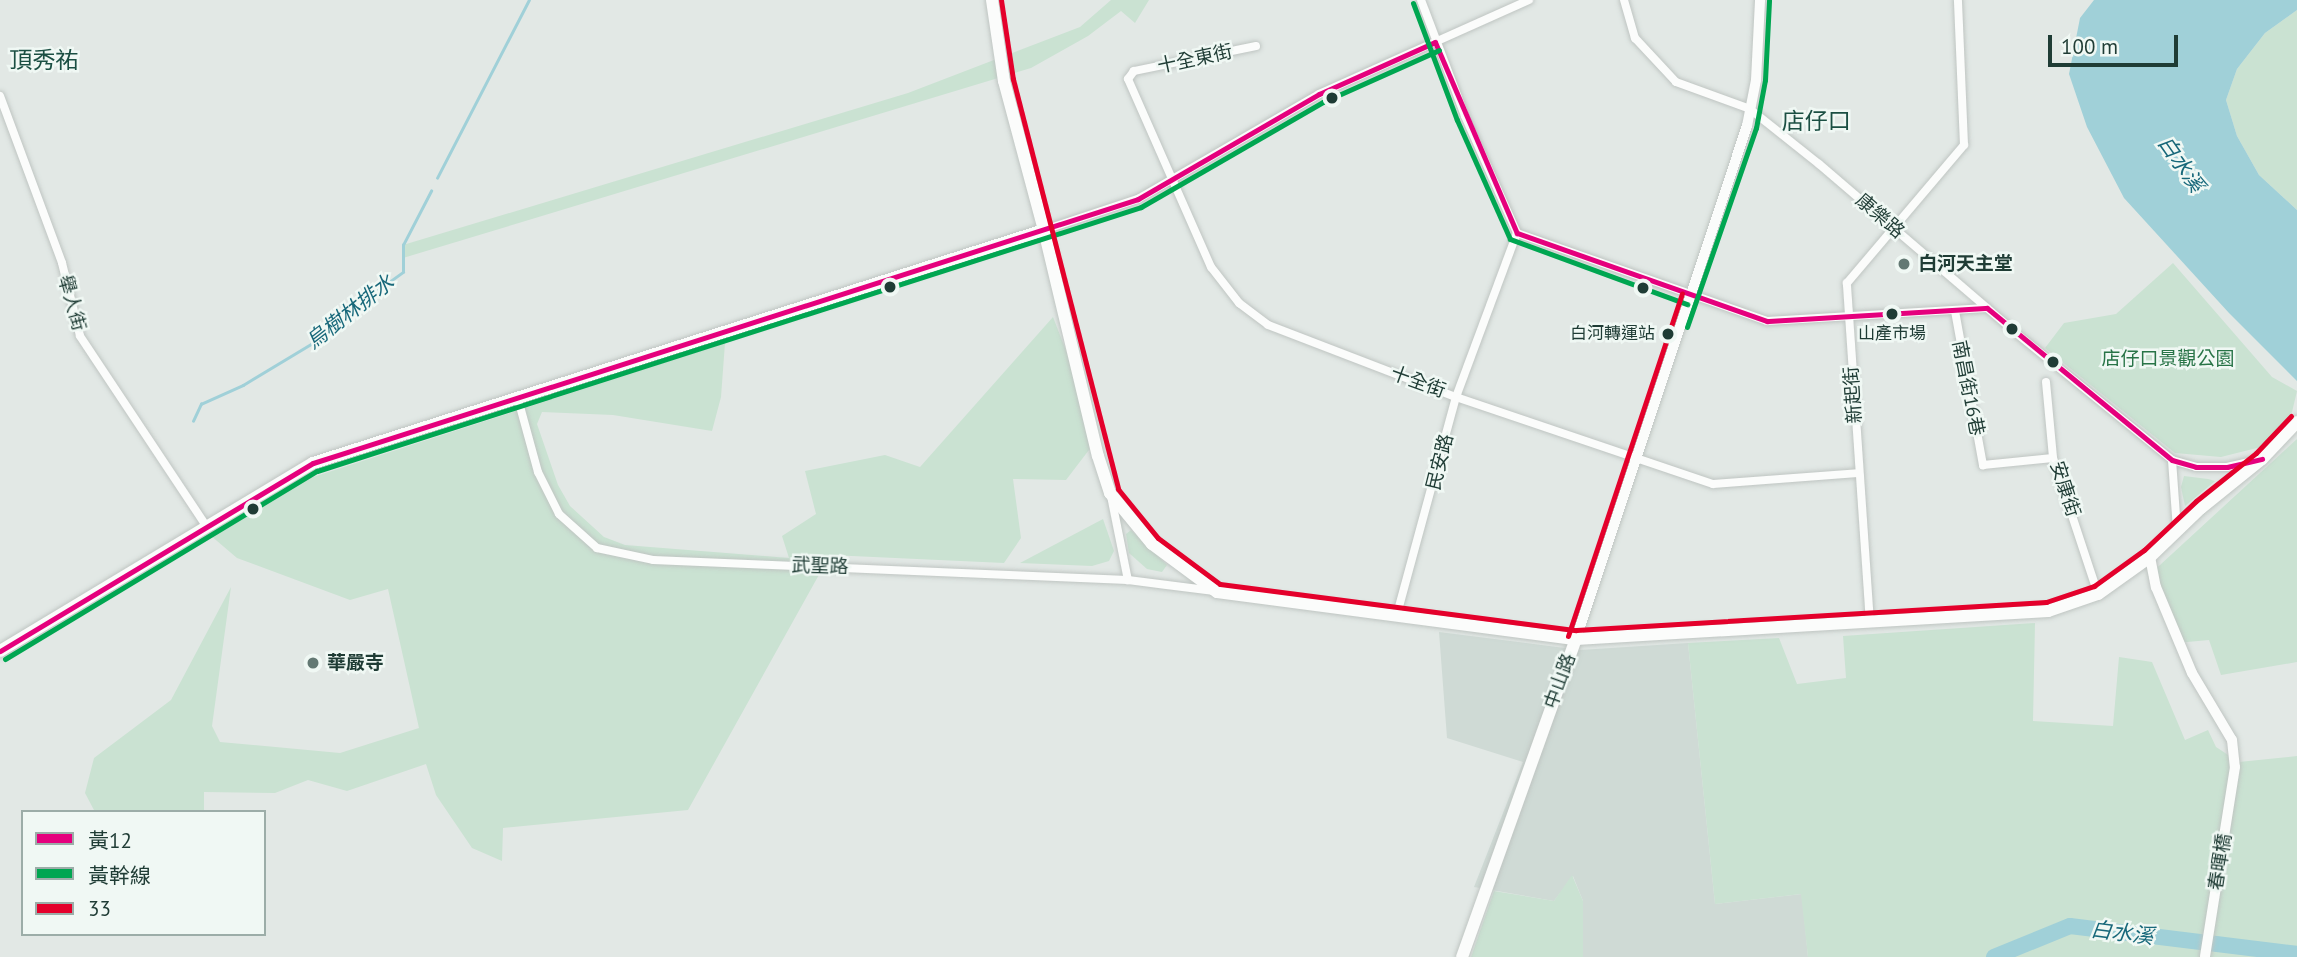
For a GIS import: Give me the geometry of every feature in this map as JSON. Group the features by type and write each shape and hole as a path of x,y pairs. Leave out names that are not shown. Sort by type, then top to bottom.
{"main road":[{"path":"992,0 1004,81 1044,230 1098,456 1110,493 1152,544 1217,592 1576,639 2048,611 2098,594 2150,557 2177,530 2262,459 2297,422"},
{"path":"0,651 313,463 1044,230"},
{"name":"中山路","path":"1462,957 1576,639"}],"street":[{"path":"1421,0 1435,42 1517,233 1767,321 1987,308"},
{"path":"1044,230 1138,200 1319,94 1529,0"},
{"name":"康樂路","path":"1624,0 1635,38 1676,82 1750,109 2172,460 2196,467 2217,467 2262,459"},
{"name":"中山路","path":"1576,639 1638,458 1664,367 1690,296 1750,109 1756,80 1760,0"},
{"name":"新起街","path":"1870,623 1847,283 1964,145 1958,0"},
{"name":"十全東街","path":"1134,71 1256,46"},
{"name":"十全街","path":"1134,71 1128,79 1211,267 1219,280 1249,312 1268,325 1456,397 1713,484 1858,473"},
{"name":"舉人街","path":"0,96 62,264 80,336 206,526"},
{"name":"民安路","path":"1397,614 1421,536 1456,397 1517,233"},
{"name":"南昌街16巷","path":"1955,311 1983,465 2053,458"},
{"name":"安康街","path":"2046,382 2053,458 2098,594"},
{"name":"武聖路","path":"518,399 538,472 559,514 597,548 653,560 1128,580 1217,592"},
{"path":"2172,460 2177,530"},
{"path":"1110,493 1128,580"},
{"name":"春暉橋","path":"2150,557 2156,587 2192,673 2232,740 2235,767 2205,957"}],"shaded area":[{"path":"1439,632 1580,650 1688,643 1715,904 1802,894 1808,957 1583,957 1583,901 1573,876 1554,901 1474,887 1523,762 1447,738"}],"green space":[{"path":"1111,0 1149,0 1135,23 1121,11 1088,36 1031,68 403,258 403,245 908,93 1080,27"},
{"path":"2297,10 2297,210 2259,175 2237,136 2226,100 2237,69 2265,33"},
{"name":"店仔口景觀公園","path":"2173,263 2272,377 2297,391 2292,412 2261,447 2221,457 2175,453 2045,348 2064,323 2116,314"},
{"path":"1053,317 1082,392 1092,446 1066,480 1013,479 1021,538 1004,563 830,555 688,810 503,828 502,861 472,848 436,795 426,764 347,791 308,780 275,793 204,792 204,810 94,810 85,793 94,758 171,700 231,587 212,726 220,742 340,753 419,728 388,589 350,600 237,558 210,535 307,479 725,343 721,397 712,431 613,415 542,412 537,424 558,485 570,506 604,537 625,545 789,558 782,536 816,514 805,471 885,455 920,467"},
{"path":"2297,439 2297,662 2221,675 2209,640 2176,643 2148,576"},
{"path":"2184,476 2215,481 2185,506 2181,487"},
{"path":"1103,519 1114,551 1109,561 1092,566 1020,563"},
{"path":"1131,530 1167,565 1162,572 1147,569 1129,553 1126,534"},
{"path":"2035,623 2033,721 2113,726 2119,657 2152,662 2185,740 2208,730 2216,747 2239,762 2297,756 2297,957 1808,957 1801,894 1715,904 1688,643 1779,638 1797,684 1846,678 1843,636"},
{"path":"1572,875 1583,901 1583,957 1471,957 1494,891 1554,901"}],"water":[{"path":"2094,0 2297,0 2297,10 2265,33 2237,69 2226,100 2237,136 2259,175 2297,210 2297,381 2229,313 2124,198 2087,127 2069,74 2080,18"}],"waterway":[{"name":"烏樹林排水","path":"437,178 529,0"},
{"name":"烏樹林排水","path":"193,421 201,404 243,385 334,330 360,303 403,272 403,245 431,191"},
{"name":"白水溪","path":"1994,957 2070,926 2297,954"}],"transit line":[{"name":"33","path":"1001,0 1013,79 1118,489 1158,538 1220,584 1576,630 2046,602 2094,586 2144,550 2196,501 2256,453 2291,416"},
{"name":"黃幹線","path":"1687,327 1756,128 1765,80 1769,0"},
{"name":"黃幹線","path":"1413,3 1457,120 1510,239 1687,304"},
{"name":"黃12","path":"1435,42 1517,233 1767,321 1987,308"},
{"name":"黃12","path":"0,651 313,463 1138,199 1319,94 1435,42"},
{"name":"黃幹線","path":"5,659 317,471 1141,207 1323,102 1439,50"},
{"name":"33","path":"1568,636 1682,293"},
{"name":"黃12","path":"1987,308 2172,460 2196,467 2227,467 2262,459"}],"place":[{"name":"白河天主堂","path":"1904,264"},
{"name":"山產市場","path":"1892,314"},
{"name":"白河轉運站","path":"1668,334"},
{"name":"華嚴寺","path":"313,663"}],"district":[{"name":"頂秀祐","path":"44,60"},
{"name":"店仔口","path":"1816,121"}]}
